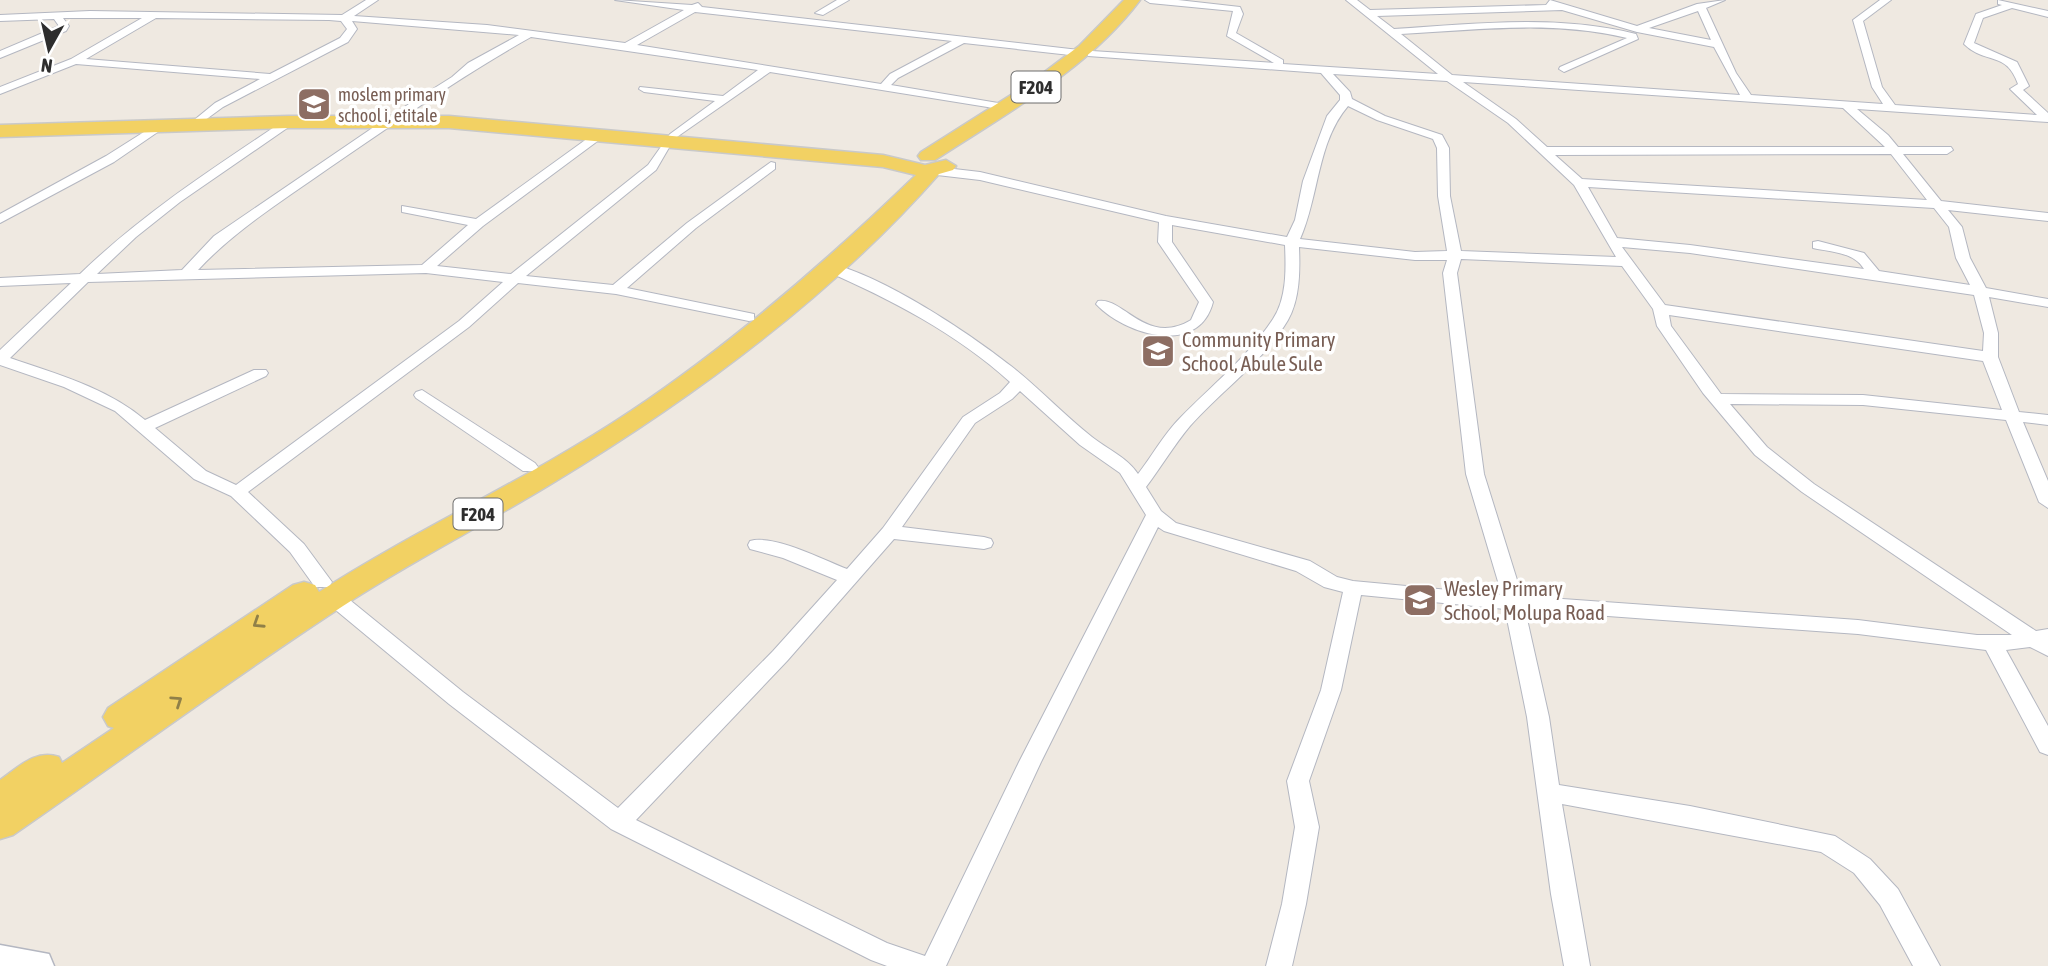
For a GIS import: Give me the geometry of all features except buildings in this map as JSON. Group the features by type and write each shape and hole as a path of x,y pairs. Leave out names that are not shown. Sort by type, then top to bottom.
{"main road":[{"name":"F204","path":"0,824 327,589 541,478 640,417 769,322 853,248 929,165 1056,83 1132,0"},
{"name":"F204","path":"0,799 186,670 327,589 644,397 749,317 929,165 1006,107 1085,53 1145,0"},
{"path":"0,130 461,118 929,165"},
{"path":"0,130 391,120 468,122 599,135 672,138"}],"street":[{"path":"344,18 373,0"},
{"path":"620,0 1085,53 2048,119"},
{"path":"627,46 707,0"},
{"path":"820,13 844,0"},
{"path":"1150,0 1237,9 1238,14 1231,34 1285,67"},
{"path":"1351,0 1449,78 1511,121 1579,183 1612,242 1660,309 1664,326 1716,399 1761,451 1786,472 2043,642"},
{"path":"1541,0 1636,29 1716,44"},
{"path":"1636,29 1720,0"},
{"path":"1886,0 1858,20 1877,87 1892,109"},
{"path":"1994,0 2048,14"},
{"path":"1368,13 1503,4 1561,7"},
{"path":"2011,5 1979,16 1969,44 2001,55 2015,65 2024,86 2015,89 2048,119"},
{"path":"1700,6 1716,44 1748,99"},
{"path":"0,55 90,14"},
{"path":"0,18 90,14 344,18 530,33 885,85 1006,107"},
{"path":"57,16 64,26"},
{"path":"0,92 75,61 122,36 152,16"},
{"path":"197,123 219,105 344,40 352,29 344,18"},
{"path":"1392,32 1478,23 1535,23 1574,25 1632,36 1633,39 1609,52 1564,69"},
{"path":"1535,23 1567,36"},
{"path":"186,274 219,239 391,120 456,79 472,65 530,33"},
{"path":"885,85 903,71 962,40"},
{"path":"75,61 270,77"},
{"path":"237,492 464,324 652,167 672,138 722,99 768,69"},
{"path":"1139,485 1183,424 1249,357 1281,318 1288,301 1293,269 1292,242 1302,220 1309,181 1333,116 1346,101 1346,94 1324,70"},
{"path":"644,89 722,99"},
{"path":"1346,101 1381,118 1438,137 1443,148 1444,196 1455,257 1450,273 1467,399 1469,438 1485,516 1514,603 1538,717 1563,894 1577,966"},
{"path":"1847,106 1884,137 1955,227 1963,258 1980,291 1991,333 1990,357 2011,416 2048,502"},
{"path":"289,122 219,168 142,226 2,356 2,361 98,396 144,427 200,475 237,492 297,548 327,589 456,698 619,822 880,952 920,966"},
{"path":"0,219 159,127"},
{"path":"426,269 478,223 599,135"},
{"path":"1545,151 1947,150"},
{"path":"929,165 1166,220 1292,242 1415,256 1474,255 1627,262"},
{"path":"616,290 697,218 771,166"},
{"path":"1579,183 1940,205 2048,217"},
{"path":"407,209 478,223"},
{"path":"1102,304 1119,312 1128,321 1155,331 1180,331 1197,324 1205,315 1206,302 1165,242 1166,220"},
{"path":"1612,242 1690,249 1873,274 2048,303"},
{"path":"1818,245 1865,258 1871,265 1873,274"},
{"path":"829,267 883,291 943,325 1020,381 1086,441 1126,469 1139,485 1155,514 1170,527 1303,566 1331,582 1353,588 1514,603 1860,627 1993,644 2043,642"},
{"path":"0,282 86,277 426,269 616,290 749,317"},
{"path":"1660,309 1990,357"},
{"path":"144,427 260,373"},
{"path":"619,822 780,656 850,578 889,532 969,421 1006,396 1020,381"},
{"path":"422,395 530,467"},
{"path":"1716,399 1863,400 2048,420"},
{"path":"933,966 1155,514"},
{"path":"889,532 984,543"},
{"path":"757,545 789,553 850,578"},
{"path":"1279,966 1294,904 1307,827 1298,781 1331,690 1343,647 1353,588"},
{"path":"1993,644 2048,746"},
{"path":"1550,793 1690,816 1827,843 1862,866 1889,897 1927,966"},
{"path":"0,961 36,966"}],"place":[{"name":"moslem primary school i, etitale","path":"314,104"},
{"name":"Community Primary School, Abule Sule","path":"1158,351"},
{"name":"Wesley Primary School, Molupa Road","path":"1420,600"}]}
